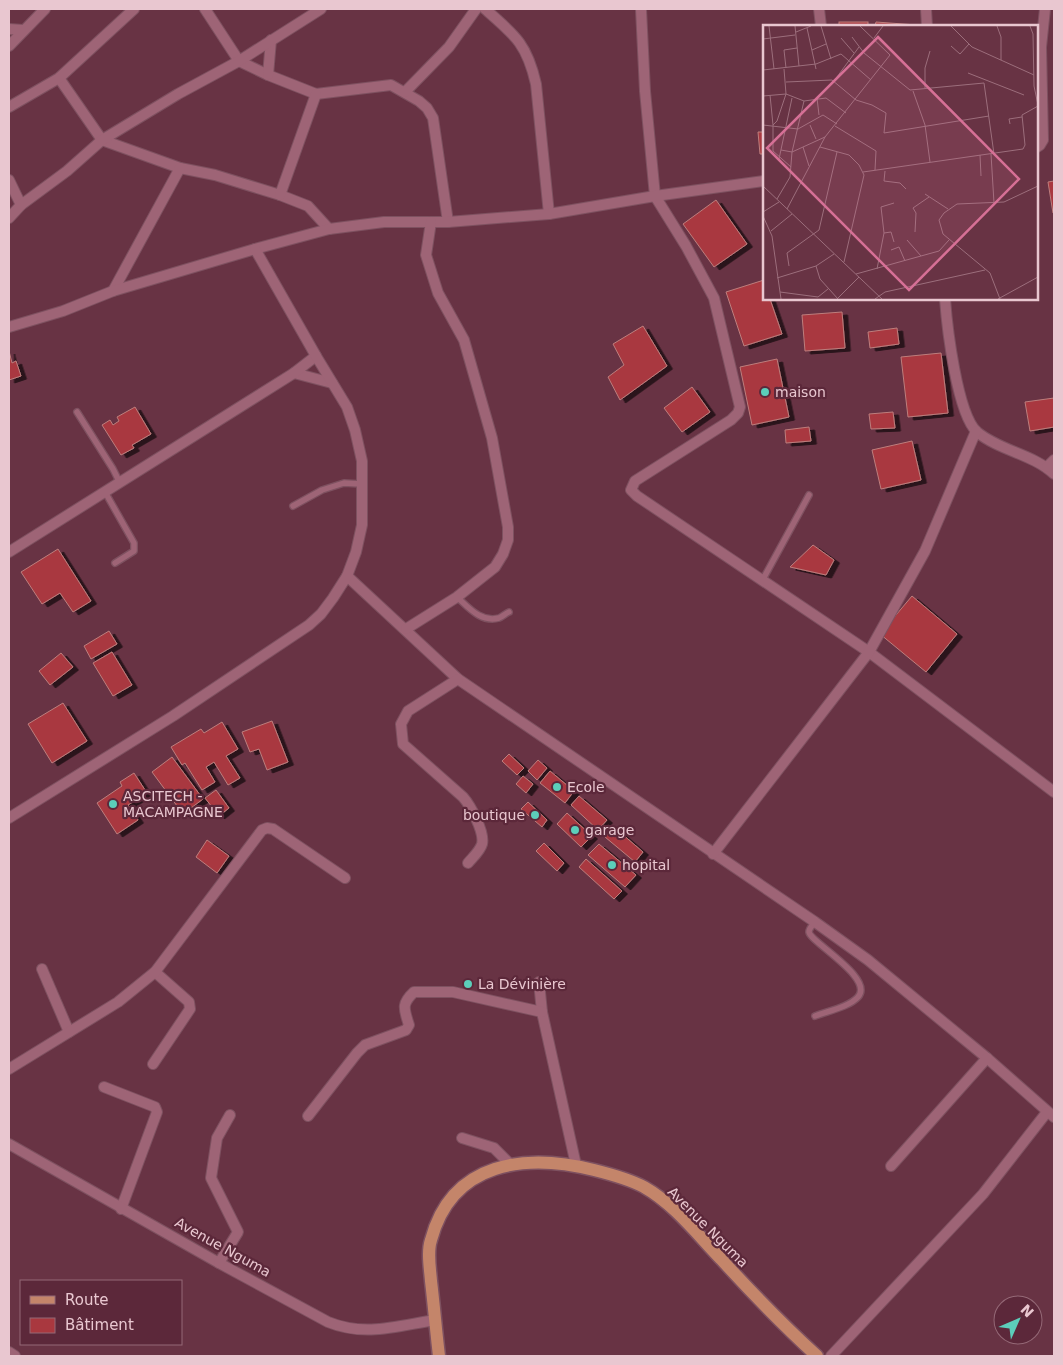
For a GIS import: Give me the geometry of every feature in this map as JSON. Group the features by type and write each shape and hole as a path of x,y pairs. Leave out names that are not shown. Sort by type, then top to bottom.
{"main road":[{"name":"Avenue Nguma","path":"439,1356 430,1251 430,1242 438,1217 449,1201 476,1177 494,1168 536,1161 576,1165 612,1174 643,1187 665,1202 775,1317 816,1356"}],"street":[{"path":"9,46 45,9"},
{"path":"9,106 59,78 134,9"},
{"path":"205,9 239,61 268,76 316,94 391,85 405,92 427,108 433,118 448,222"},
{"path":"9,218 21,205 67,171 102,140 178,94 239,61 321,9"},
{"path":"405,92 449,47 476,9"},
{"path":"485,9 521,42 533,70 549,214"},
{"path":"641,9 645,91 655,196 686,246 714,298 740,407 738,413 731,420 636,481 631,490 868,652 1054,792"},
{"path":"819,9 821,25"},
{"path":"926,9 927,25"},
{"path":"1039,145 1041,47 1045,9"},
{"path":"9,29 23,30"},
{"path":"268,76 271,40"},
{"path":"59,78 102,140 180,168 215,174 280,195 308,206 329,229"},
{"path":"280,195 316,94"},
{"path":"113,291 180,168"},
{"path":"9,180 21,205"},
{"path":"9,327 63,311 113,291 329,229 384,222 448,222 549,214 655,196 763,181"},
{"path":"406,629 457,597 495,567 503,554 508,540 508,527 492,438 464,340 438,293 426,255 431,222"},
{"path":"9,818 173,716 309,625 321,614 347,576 356,552 362,526 362,461 355,430 347,407 255,249"},
{"path":"945,300 947,324 958,387 966,412 976,431 1004,448 1052,467"},
{"path":"9,552 294,373 316,356"},
{"path":"294,373 332,382"},
{"path":"713,854 868,652 925,551 976,431"},
{"path":"347,576 458,679 868,960 987,1058 1051,1114 983,1194 831,1356"},
{"path":"458,679 408,711 401,724 403,744 470,805 483,840 482,845 468,863"},
{"path":"9,1069 126,996 155,972 262,830 267,828 273,829 345,878"},
{"path":"42,968 69,1032"},
{"path":"152,1064 191,1006 189,1002 155,972"},
{"path":"539,982 542,1012 576,1165"},
{"path":"308,1116 357,1053 366,1045 406,1030 409,1025 404,1007 406,999 414,992 453,992 542,1012"},
{"path":"891,1166 987,1058"},
{"path":"104,1087 154,1108 157,1112 121,1209"},
{"path":"219,1263 238,1232 211,1178 217,1138 230,1115"},
{"path":"462,1138 494,1148 510,1164"},
{"name":"Avenue Nguma","path":"9,1144 121,1209 328,1322 344,1328 374,1330 435,1320"},
{"path":"9,1352 15,1356"}],"lane":[{"path":"77,412 120,483"},
{"path":"293,506 322,490 344,483 361,484"},
{"path":"105,492 134,543 134,551 115,563"},
{"path":"762,581 809,495"},
{"path":"457,597 474,614 484,617 498,618 509,612"},
{"path":"815,922 809,930 812,938 838,958 860,985 861,990 860,996 852,1002 815,1016"}],"building":[{"path":"839,22 868,22 868,25 839,25"},
{"path":"876,22 917,25 875,25"},
{"path":"758,132 763,132 763,154 760,154"},
{"path":"1054,181 1054,213 1053,213 1048,182"},
{"path":"716,200 747,244 714,267 683,224"},
{"path":"763,280 763,300 770,300 782,334 744,346 726,292"},
{"name":"maison","path":"842,312 845,348 805,351 802,315"},
{"path":"643,326 667,366 620,400 608,377 624,365 613,344"},
{"path":"897,328 899,344 870,348 868,332"},
{"path":"9,351 12,363 16,361 21,376 9,380"},
{"path":"941,353 948,413 908,417 901,357"},
{"name":"maison","path":"777,359 789,417 752,425 740,367"},
{"path":"692,387 710,412 682,432 664,408"},
{"path":"1054,398 1054,427 1030,431 1025,402"},
{"path":"135,407 151,434 132,445 134,448 121,455 102,425 110,420 113,425 119,421 117,417"},
{"path":"893,412 895,428 871,429 869,414"},
{"path":"809,427 811,441 786,443 785,430"},
{"path":"912,441 921,480 881,489 872,450"},
{"path":"813,545 834,560 826,575 790,567"},
{"path":"58,549 91,601 73,612 60,593 42,604 21,572"},
{"path":"912,596 957,634 926,672 880,634"},
{"path":"109,631 117,644 91,659 84,646"},
{"path":"112,652 132,685 113,696 93,663"},
{"path":"61,653 73,667 50,685 39,671"},
{"path":"63,703 87,741 52,763 28,724"},
{"path":"272,721 288,762 267,770 259,749 250,752 242,732"},
{"path":"222,722 238,749 226,756 240,778 228,785 214,762 206,767 215,782 202,790 185,763 182,765 171,747 201,729 204,733"},
{"path":"509,754 524,768 517,775 502,761"},
{"path":"172,757 203,799 183,814 152,772"},
{"path":"538,760 547,768 537,780 528,771"},
{"name":"Ecole","path":"550,771 574,791 565,803 540,783"},
{"name":"ASCITECH - MACAMPAGNE","path":"134,773 147,793 128,805 138,820 117,834 97,803 122,786 120,782"},
{"name":"boutique","path":"523,776 533,784 526,793 516,784"},
{"path":"216,790 229,808 219,816 205,798"},
{"path":"579,796 607,820 598,830 571,805"},
{"name":"boutique","path":"528,802 547,820 542,827 521,809"},
{"name":"garage","path":"567,813 592,836 581,847 557,824"},
{"path":"614,827 643,852 635,862 605,837"},
{"path":"207,840 229,856 217,873 196,857"},
{"path":"544,843 564,863 557,871 536,851"},
{"name":"hopital","path":"599,844 636,875 625,887 588,855"},
{"path":"586,859 622,891 614,899 579,867"}],"place":[{"name":"maison","path":"765,392"},
{"name":"Ecole","path":"557,787"},
{"name":"ASCITECH - MACAMPAGNE","path":"113,804"},
{"name":"boutique","path":"535,815"},
{"name":"garage","path":"575,830"},
{"name":"hopital","path":"612,865"},
{"name":"La Dévinière","path":"468,984"}]}
